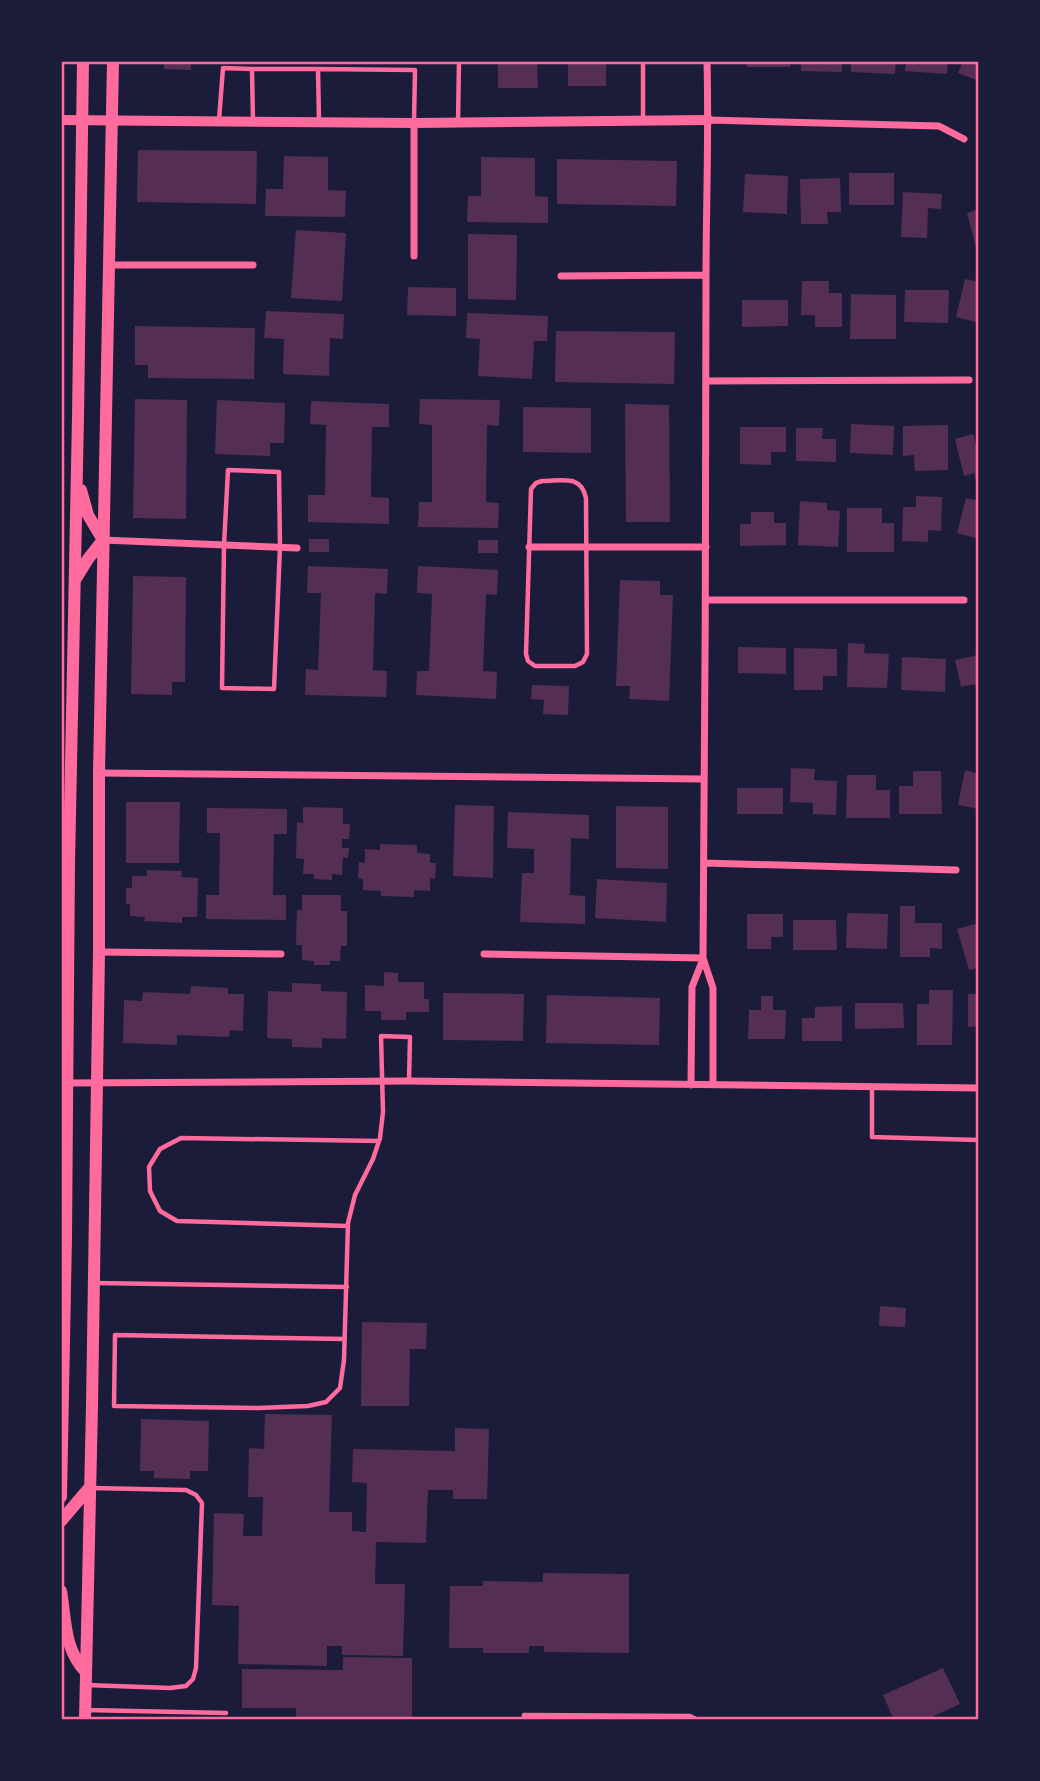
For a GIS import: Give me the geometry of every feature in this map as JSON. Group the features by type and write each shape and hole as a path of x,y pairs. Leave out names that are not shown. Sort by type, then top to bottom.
{"main road":[{"path":"61,1497 65,864 77,468 83,61"},
{"path":"85,1715 113,61"},
{"path":"77,468 88,515 103,540"},
{"path":"74,580 103,540"},
{"path":"61,1521 90,1488"},
{"path":"61,1591 70,1648 86,1679"}],"street":[{"path":"707,61 709,120 703,958 713,988 713,1085"},
{"path":"61,120 414,123 709,120 939,127 964,138"},
{"path":"414,123 414,256"},
{"path":"109,265 253,265"},
{"path":"561,276 706,275"},
{"path":"707,381 969,380"},
{"path":"103,540 297,548"},
{"path":"529,547 706,547"},
{"path":"706,600 964,600"},
{"path":"99,773 704,779"},
{"path":"704,863 956,870"},
{"path":"99,951 281,954"},
{"path":"484,954 703,958"},
{"path":"691,1085 692,987 703,958"},
{"path":"64,1083 409,1081 979,1088"}],"lane":[{"path":"458,123 459,61"},
{"path":"643,61 643,120"},
{"path":"219,121 223,64 252,69 415,70 414,123"},
{"path":"252,69 253,122"},
{"path":"318,69 318,122"},
{"path":"228,470 279,472 280,547 274,689 222,688 223,545 228,470"},
{"path":"574,481 581,485 586,498 586,548 587,654 583,662 575,666 535,666 528,661 526,654 531,489 536,483 574,481"},
{"path":"344,1339 115,1335 114,1406 308,1406 326,1402 340,1388 344,1360 348,1226 355,1195 379,1141 383,1112 381,1036 410,1037 409,1081"},
{"path":"873,1087 872,1137 979,1140"},
{"path":"348,1226 177,1221 160,1211 150,1191 149,1167 160,1149 181,1139 379,1141"},
{"path":"94,1283 346,1286"},
{"path":"86,1679 170,1688 186,1686 193,1679 196,1668 202,1503 186,1490 90,1488"},
{"path":"85,1715 226,1713"},
{"path":"524,1720 524,1715 538,1715 690,1716 698,1720"}],"building":[{"path":"164,61 191,61 191,70 164,69"},
{"path":"498,61 537,61 538,88 498,88"},
{"path":"568,61 606,61 606,86 568,86"},
{"path":"747,61 790,61 790,67 747,67"},
{"path":"801,61 842,61 842,72 801,71"},
{"path":"851,61 896,61 895,74 851,72"},
{"path":"906,61 948,61 947,74 905,71"},
{"path":"963,61 979,61 979,81 958,73"},
{"path":"138,150 257,151 256,204 137,202"},
{"path":"284,156 328,157 328,190 346,191 345,217 265,216 266,189 283,189"},
{"path":"481,157 535,158 535,196 548,197 548,223 467,222 468,196 481,196"},
{"path":"557,159 677,161 676,206 557,204"},
{"path":"849,173 894,173 894,205 849,205"},
{"path":"745,174 788,176 787,214 743,212"},
{"path":"840,178 841,212 827,212 828,224 801,224 800,179"},
{"path":"903,192 942,194 941,209 928,208 927,238 901,237"},
{"path":"979,209 979,246 976,247 967,213"},
{"path":"296,230 346,233 342,301 291,298"},
{"path":"468,234 517,235 516,300 468,299"},
{"path":"965,279 979,282 979,314 976,322 956,317"},
{"path":"802,281 829,281 829,293 842,293 842,327 815,327 815,315 801,315"},
{"path":"408,287 456,288 456,316 407,315"},
{"path":"905,290 949,290 948,323 904,322"},
{"path":"851,294 896,295 896,339 850,339"},
{"path":"742,300 788,300 788,326 742,327"},
{"path":"266,311 344,314 343,339 330,338 329,376 283,374 284,339 264,338"},
{"path":"467,313 548,316 547,341 534,341 532,379 478,376 480,339 466,338"},
{"path":"135,326 255,328 254,379 148,378 148,365 135,365"},
{"path":"556,331 675,332 674,384 555,382"},
{"path":"135,399 187,400 186,519 133,518"},
{"path":"420,399 500,400 499,426 487,425 486,502 499,503 498,528 418,527 419,502 432,502 432,425 419,424"},
{"path":"217,400 285,403 284,443 270,443 270,456 215,454"},
{"path":"311,401 389,404 389,427 372,427 371,497 389,498 389,524 308,522 308,495 325,495 326,425 310,424"},
{"path":"625,404 669,405 670,522 626,522"},
{"path":"523,407 591,408 591,453 523,452"},
{"path":"851,424 894,426 893,455 850,453"},
{"path":"948,425 948,470 915,471 914,455 903,456 903,426"},
{"path":"740,427 786,427 786,452 771,452 771,465 740,464"},
{"path":"796,428 823,428 822,439 836,439 836,462 796,461"},
{"path":"973,434 976,445 979,444 978,488 974,473 964,476 955,439"},
{"path":"916,496 942,497 941,531 928,530 928,542 902,541 903,507 916,507"},
{"path":"966,498 979,501 979,539 957,533"},
{"path":"800,501 827,503 827,510 840,511 838,547 798,545"},
{"path":"847,508 882,508 882,523 894,523 894,552 847,552"},
{"path":"751,512 774,512 774,523 786,523 786,545 740,546 740,524 751,524"},
{"path":"309,539 329,539 329,552 309,552"},
{"path":"478,540 498,540 498,553 478,553"},
{"path":"308,566 388,569 387,594 375,593 373,670 387,671 386,697 305,695 306,669 318,670 321,593 307,593"},
{"path":"418,566 498,570 497,595 486,594 483,671 497,672 496,699 416,695 417,671 429,671 432,594 417,593"},
{"path":"133,576 186,577 185,682 172,682 172,695 131,694"},
{"path":"620,580 660,581 660,595 673,595 669,701 629,699 630,686 616,686"},
{"path":"848,643 865,644 864,653 889,654 887,688 847,687"},
{"path":"738,647 786,648 786,674 738,673"},
{"path":"794,648 837,649 837,676 823,676 823,690 794,690"},
{"path":"979,655 978,696 975,684 961,687 955,660"},
{"path":"902,657 946,659 945,692 901,690"},
{"path":"532,685 569,686 568,715 543,714 544,700 531,699"},
{"path":"791,768 815,769 814,780 837,781 836,815 813,814 813,803 790,802"},
{"path":"965,770 979,774 979,809 958,805"},
{"path":"913,771 941,771 942,814 899,814 899,786 913,786"},
{"path":"847,775 876,775 876,790 890,790 890,818 846,818"},
{"path":"737,788 783,788 783,814 737,814"},
{"path":"126,802 180,802 179,863 126,863"},
{"path":"455,805 494,806 493,878 453,876"},
{"path":"616,806 668,807 668,869 616,868"},
{"path":"303,807 343,808 343,824 350,824 349,839 342,839 342,848 349,848 348,858 343,857 342,875 332,874 332,880 314,879 314,874 303,874 304,859 296,858 297,822 303,823"},
{"path":"207,808 287,809 287,834 274,834 273,895 286,895 286,920 206,919 206,895 219,895 220,833 207,833"},
{"path":"508,812 589,815 589,839 571,838 570,895 585,896 585,924 520,922 522,873 534,873 534,849 507,848"},
{"path":"380,844 417,845 417,853 430,854 430,863 436,863 435,879 430,878 430,891 414,890 414,897 381,896 381,891 363,890 363,879 358,878 359,862 365,863 365,849 380,850"},
{"path":"147,870 182,871 181,877 198,878 197,917 182,917 182,923 144,921 145,917 130,916 130,904 126,904 126,888 132,888 132,876 147,876"},
{"path":"597,879 667,883 666,922 595,918"},
{"path":"302,895 341,895 341,911 347,911 347,946 341,946 340,961 330,961 330,965 314,965 314,961 302,960 302,945 296,945 297,910 302,910"},
{"path":"900,906 915,906 915,923 942,923 942,949 930,948 930,957 900,957"},
{"path":"847,913 888,914 887,949 846,948"},
{"path":"747,914 783,914 783,937 771,937 771,949 747,949"},
{"path":"793,920 836,920 837,950 793,950"},
{"path":"979,923 979,968 969,970 957,929"},
{"path":"384,972 398,973 398,982 424,982 424,999 429,999 429,1012 406,1012 406,1020 381,1020 381,1011 365,1011 365,985 384,986"},
{"path":"292,983 321,984 321,991 347,992 346,1039 322,1038 322,1048 292,1047 292,1039 267,1038 268,991 292,992"},
{"path":"191,986 228,988 228,994 244,994 243,1031 230,1030 229,1037 177,1035 177,1045 123,1043 124,1000 142,1001 143,992 190,994"},
{"path":"929,990 953,990 952,1045 917,1045 917,1004 929,1004"},
{"path":"443,993 524,994 523,1041 443,1040"},
{"path":"968,994 979,994 979,1026 968,1027"},
{"path":"547,995 660,998 659,1045 546,1043"},
{"path":"761,996 773,996 773,1010 786,1010 785,1039 748,1039 749,1010 761,1010"},
{"path":"855,1003 903,1003 904,1028 855,1029"},
{"path":"842,1006 842,1041 802,1041 802,1018 815,1018 815,1007"},
{"path":"880,1306 906,1308 905,1327 879,1326"},
{"path":"362,1322 427,1323 426,1349 410,1349 409,1406 361,1406"},
{"path":"265,1414 332,1415 329,1512 352,1512 352,1531 366,1532 367,1483 352,1482 353,1449 455,1451 455,1428 489,1429 487,1499 453,1499 453,1490 428,1490 426,1543 376,1542 375,1584 405,1584 403,1656 342,1655 342,1646 327,1646 327,1666 238,1664 239,1606 212,1605 214,1513 244,1514 243,1536 262,1536 263,1497 248,1497 249,1448 264,1449"},
{"path":"141,1419 209,1421 208,1471 190,1471 190,1479 154,1478 154,1471 140,1471"},
{"path":"543,1573 629,1574 629,1653 544,1652 544,1646 529,1646 529,1653 483,1653 483,1648 449,1648 450,1586 483,1586 483,1581 543,1582"},
{"path":"343,1657 412,1658 412,1720 296,1719 296,1708 242,1708 242,1669 343,1670"},
{"path":"943,1668 960,1704 925,1720 894,1720 883,1695"}]}
